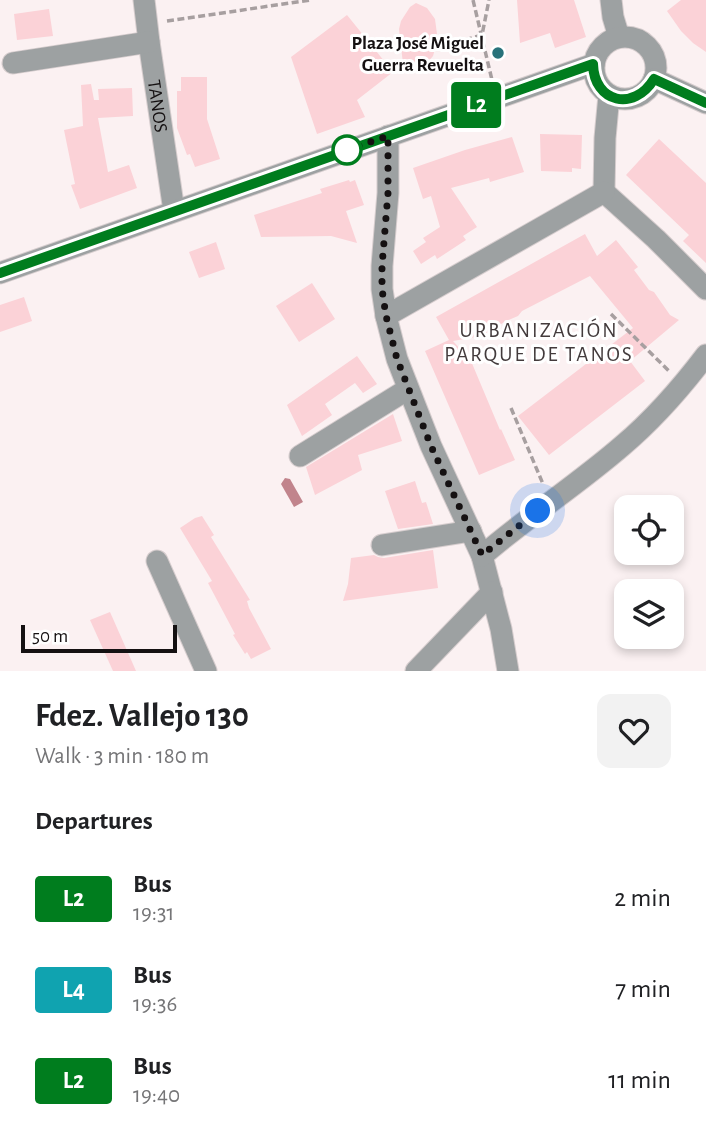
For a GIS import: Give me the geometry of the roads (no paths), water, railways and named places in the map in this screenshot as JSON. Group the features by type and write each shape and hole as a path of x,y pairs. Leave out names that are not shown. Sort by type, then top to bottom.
{"street":[{"name":"TANOS","path":"144,0 174,211"},
{"path":"611,0 612,17 619,37"},
{"path":"13,63 148,33"},
{"path":"619,37 638,39 652,51 656,60 654,79 648,89 640,96 630,99 618,99 608,95 596,81 593,64 599,49 611,39 619,37"},
{"path":"0,273 593,64"},
{"path":"654,79 706,103"},
{"path":"608,95 604,192 706,289"},
{"path":"388,136 388,193 382,266 386,316 408,389 431,446 482,555 502,629 508,671"},
{"path":"386,316 604,192"},
{"path":"482,555 650,421 706,355"},
{"path":"300,456 408,389"},
{"path":"382,545 471,531"},
{"path":"157,561 206,671"},
{"path":"416,671 492,592"}],"place":[{"name":"Plaza José Miguel Guerra Revuelta","path":"498,53"}],"district":[{"name":"URBANIZACIÓN PARQUE DE TANOS","path":"539,342"}]}
